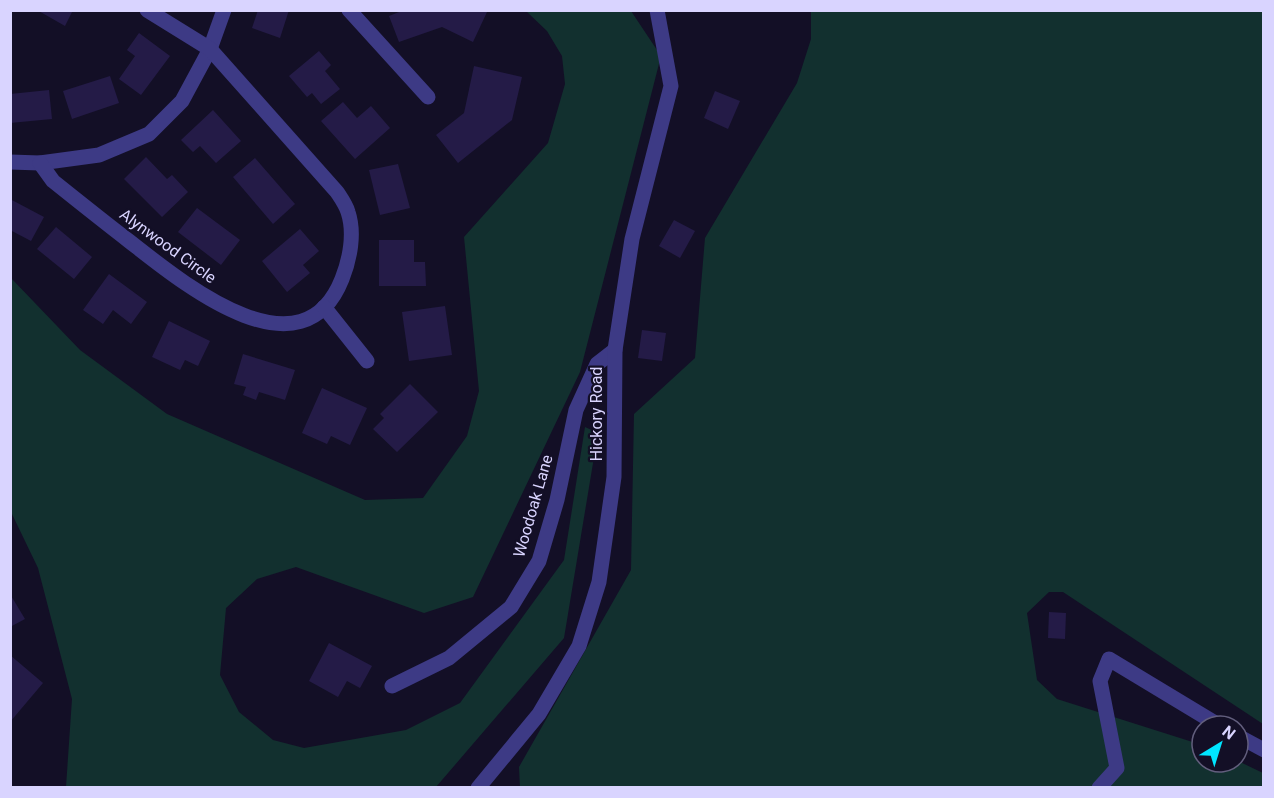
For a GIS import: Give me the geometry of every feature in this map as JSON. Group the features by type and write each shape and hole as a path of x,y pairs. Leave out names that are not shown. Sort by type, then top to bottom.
{"street":[{"name":"Alynwood Circle","path":"40,163 53,181 182,283 252,319 291,324 309,319 334,295 342,279 351,249 348,210 337,192 210,49 147,10"},
{"path":"10,162 40,163 99,155 149,134 182,101 210,49 224,10"},
{"path":"349,10 428,97"},
{"name":"Hickory Road","path":"478,788 539,714 579,646 599,582 614,477 615,350 632,239 671,86 657,10"},
{"path":"324,307 367,361"},
{"name":"Woodoak Lane","path":"392,687 450,658 511,607 539,561 557,500 576,410 597,364 615,350"},
{"path":"1099,788 1117,768 1100,681 1109,659 1200,714"}],"green space":[{"path":"526,11 631,11 661,56 580,372 473,597 424,613 296,567 257,579 226,608 220,675 239,712 273,740 304,748 406,730 460,703 564,560 585,427 598,433 564,638 436,787 66,787 72,699 38,568 11,512 11,278 80,350 167,414 365,500 423,498 467,436 479,391 464,237 548,143 565,84 562,56 547,31"},
{"path":"811,11 1263,11 1263,724 1063,592 1049,592 1027,613 1037,680 1057,699 1190,741 1190,774 1250,774 1250,767 1263,773 1263,787 520,788 519,767 631,570 634,414 695,358 705,238 797,83 811,39"}],"building":[{"path":"37,10 73,10 65,26"},
{"path":"258,10 289,10 280,38 252,28"},
{"path":"404,10 484,10 487,12 473,42 442,27 399,42 389,16"},
{"path":"139,33 170,56 141,95 119,79 135,56 127,50"},
{"path":"319,51 331,65 325,71 340,89 321,104 312,93 307,97 289,76"},
{"path":"474,66 522,77 512,120 458,163 436,135 464,113"},
{"path":"110,76 119,103 72,119 63,91"},
{"path":"49,90 52,119 10,123 10,94"},
{"path":"715,91 740,101 728,129 704,118"},
{"path":"343,102 357,118 371,106 390,128 355,159 321,121"},
{"path":"213,110 241,141 216,163 200,146 193,152 181,140"},
{"path":"146,157 167,179 172,175 188,192 162,217 124,179"},
{"path":"255,158 295,204 273,224 233,177"},
{"path":"398,164 410,208 380,215 369,170"},
{"path":"10,199 44,217 31,241 10,230"},
{"path":"197,208 240,240 221,265 178,232"},
{"path":"674,220 695,231 680,258 659,246"},
{"path":"56,227 92,257 74,279 37,249"},
{"path":"300,229 319,251 303,265 310,273 287,292 262,261"},
{"path":"379,240 414,240 414,262 425,262 426,286 379,286"},
{"path":"109,274 147,302 131,324 113,310 103,324 83,310"},
{"path":"445,306 452,355 409,361 402,312"},
{"path":"169,321 210,341 198,366 185,360 180,370 152,357"},
{"path":"642,330 666,333 662,361 638,358"},
{"path":"243,354 295,370 285,400 259,392 256,400 243,395 246,387 234,384"},
{"path":"410,384 438,412 397,452 373,429 384,418 380,414"},
{"path":"322,388 367,408 350,445 331,436 327,444 302,433"},
{"path":"10,594 25,619 10,627"},
{"path":"1049,612 1066,613 1065,639 1048,638"},
{"path":"329,643 372,666 360,688 347,681 338,697 309,681"},
{"path":"10,655 43,683 10,722"}]}
